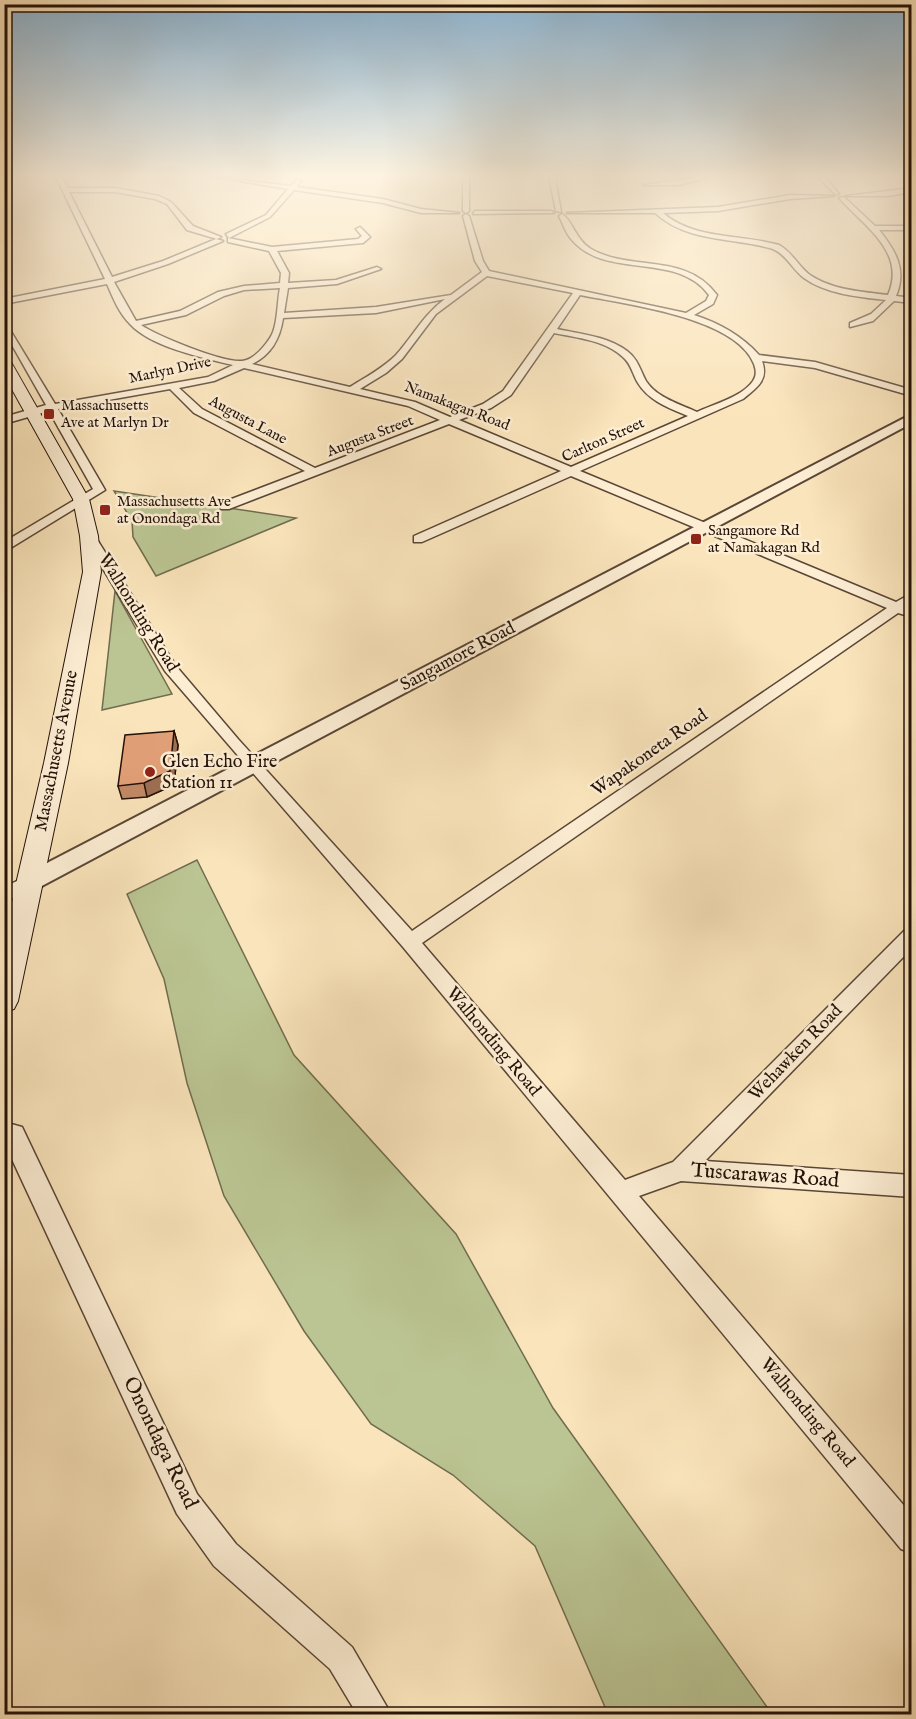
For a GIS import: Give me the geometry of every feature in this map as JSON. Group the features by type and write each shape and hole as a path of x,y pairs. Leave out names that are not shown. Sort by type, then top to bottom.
{"main road":[{"name":"Massachusetts Avenue","path":"4,362 81,499 89,536 92,572 85,617 4,1001"}],"street":[{"path":"98,257 134,324 183,313 228,292 255,286 337,282 377,269"},
{"path":"4,302 110,282 180,257"},
{"name":"Marlyn Drive","path":"4,421 32,411 211,379 259,357 273,344 280,316 285,273 276,257"},
{"path":"478,257 486,273"},
{"path":"615,257 682,273 706,284 713,295 710,302 688,315"},
{"path":"790,257 799,271 824,284 912,301"},
{"path":"853,325 877,315 900,286 902,266 897,257"},
{"path":"352,390 383,371 399,357 433,312 486,273 688,315 731,334 756,358 775,358 825,368 912,393"},
{"name":"Augusta Street","path":"225,506 487,406 507,393 578,292"},
{"path":"280,316 356,313 410,305 455,294"},
{"path":"410,305 433,312"},
{"path":"4,322 99,490 4,548"},
{"name":"Namakagan Road","path":"134,324 174,346 243,365 411,404 454,420 704,528 904,610"},
{"path":"551,330 589,338 618,349 630,358 643,384 650,392 696,415"},
{"name":"Carlton Street","path":"418,539 739,397 759,380 761,370 756,358"},
{"path":"211,379 287,375"},
{"name":"Augusta Lane","path":"173,387 198,411 315,472"},
{"name":"Sangamore Road","path":"4,895 254,766 912,418"},
{"name":"Walhonding Road","path":"89,536 170,668 410,942 912,1538"},
{"name":"Wapakoneta Road","path":"410,942 904,610 912,597"},
{"name":"Wehawken Road","path":"681,1170 912,935"},
{"name":"Onondaga Road","path":"4,1132 14,1134 187,1504 225,1555 341,1658 375,1714"},
{"name":"Tuscarawas Road","path":"621,1192 681,1170 912,1186"}],"green space":[{"path":"114,491 296,518 156,576 133,537 132,521"},
{"path":"115,591 172,694 102,710"},
{"path":"197,860 294,1055 456,1234 553,1408 772,1714 608,1714 535,1546 453,1475 371,1424 304,1331 224,1196 187,1083 164,979 127,894"}],"building":[{"path":"174,731 170,771 144,783 118,786 125,735"}],"place":[{"name":"Massachusetts Ave at Marlyn Dr","path":"49,414"},
{"name":"Massachusetts Ave at Onondaga Rd","path":"105,510"},
{"name":"Sangamore Rd at Namakagan Rd","path":"696,539"},
{"name":"Glen Echo Fire Station 11","path":"150,772"}]}
